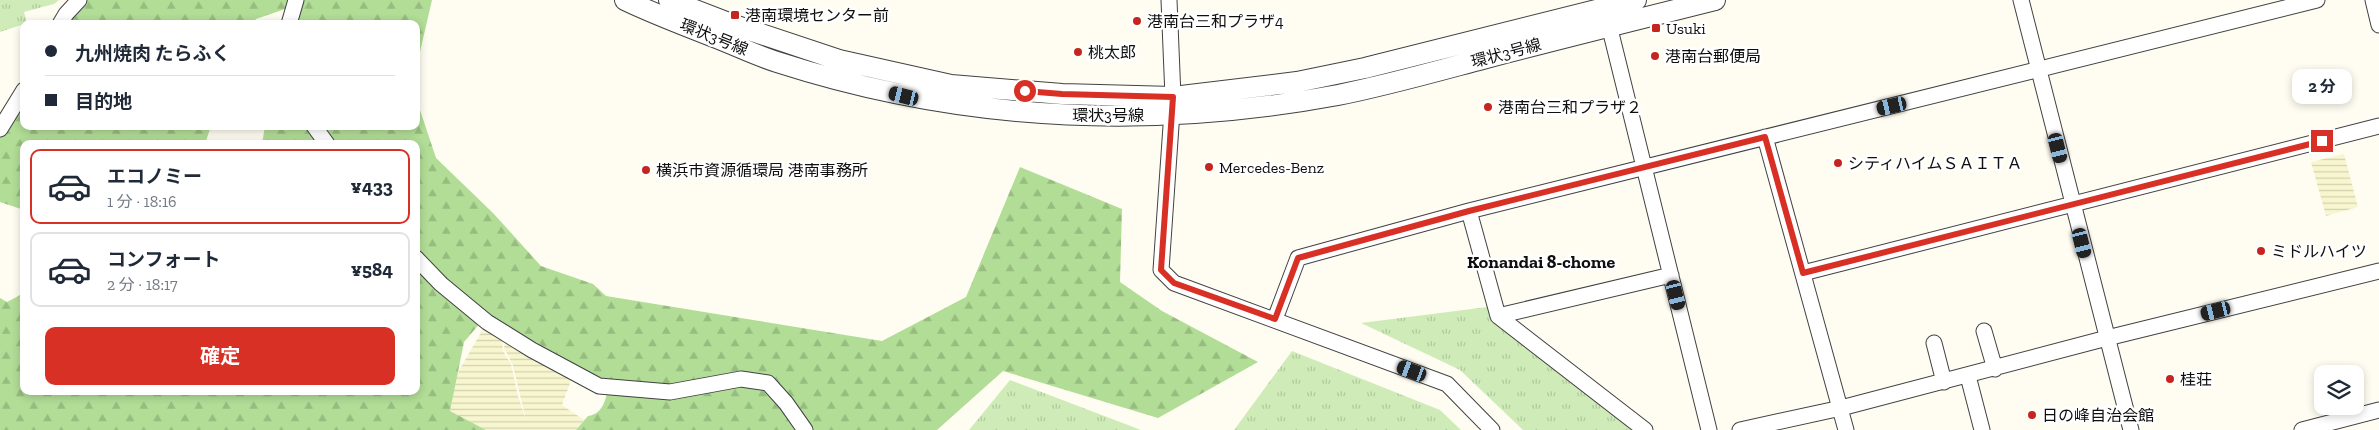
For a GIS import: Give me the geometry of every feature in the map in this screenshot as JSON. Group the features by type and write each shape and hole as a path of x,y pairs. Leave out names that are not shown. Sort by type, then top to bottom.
{"street":[{"path":"62,20 79,0"},
{"path":"290,20 296,0"},
{"name":"環状3号線","path":"669,0 734,25 840,60 951,85 1062,94 1172,106"},
{"path":"1169,0 1172,106 1161,270 1174,283 1447,384 1492,430"},
{"name":"環状3号線","path":"1607,17 1636,0"},
{"name":"環状3号線","path":"628,1 775,61 904,96 1026,114 1082,116 1172,106 1297,82 1607,17 1715,0"},
{"path":"2021,0 2130,430"},
{"path":"1275,319 1298,258 1469,211 2038,71 2317,0"},
{"path":"2373,0 2379,25"},
{"path":"1607,17 1709,430"},
{"path":"0,129 20,96"},
{"path":"1803,273 2073,206 2379,126"},
{"path":"1765,137 1846,430"},
{"path":"1469,211 1498,316 1645,430"},
{"path":"420,262 441,284 487,322 532,350 599,386 670,392 741,379 768,384 786,403 805,430"},
{"path":"1740,430 1841,408 2107,338 2379,271"},
{"path":"1498,316 1671,275"},
{"path":"1984,331 1995,369"},
{"path":"1934,343 1944,382"},
{"path":"1968,376 1982,430"},
{"path":"2302,430 2334,426 2379,410"}],"green space":[{"path":"0,0 59,0 54,4 24,12 26,20 20,20 20,25 0,32"},
{"path":"78,0 432,0 420,52 420,20 290,20 294,6 255,20 64,20"},
{"path":"20,96 20,130 210,130 206,140 20,140 20,209 0,202 0,128"},
{"path":"420,110 436,158 493,213 541,266 593,284 606,296 882,341 966,297 1020,167 1122,209 1120,282 1162,311 1258,362 1158,418 1003,371 937,430 576,430 588,416 598,412 604,404 608,383 487,315 464,342 450,411 486,430 0,430 0,298 7,302 20,295 20,395 420,395 420,140 263,140 264,130 420,130"},
{"path":"2344,154 2358,207 2326,216 2311,162"},
{"path":"1495,306 1645,430 1523,430 1460,370 1361,323"},
{"path":"487,322 502,339 503,351 511,364 518,396 526,420 513,366 504,347 507,334 574,372 562,405 584,420 576,430 486,430 450,411 457,374"},
{"path":"1292,351 1440,410 1461,430 1234,430"},
{"path":"1010,380 1141,430 969,430"}],"place":[{"name":"港南環境センター前","path":"735,15"},
{"name":"港南台三和プラザ4","path":"1137,21"},
{"name":"Usuki","path":"1656,28"},
{"name":"桃太郎","path":"1078,52"},
{"name":"港南台郵便局","path":"1655,56"},
{"name":"港南台三和プラザ２","path":"1488,107"},
{"name":"シティハイムＳＡＩＴＡ","path":"1838,163"},
{"name":"Mercedes-Benz","path":"1209,167"},
{"name":"横浜市資源循環局 港南事務所","path":"646,170"},
{"name":"ミドルハイツ","path":"2261,251"},
{"name":"桂荘","path":"2170,379"},
{"name":"日の峰自治会館","path":"2032,415"}],"district":[{"name":"Konandai 8-chome","path":"1541,262"}],"route":[{"path":"1025,91 1173,97 1161,270 1174,283 1275,319 1298,258 1469,211 1765,137 1803,273 2073,206 2322,141"}]}
